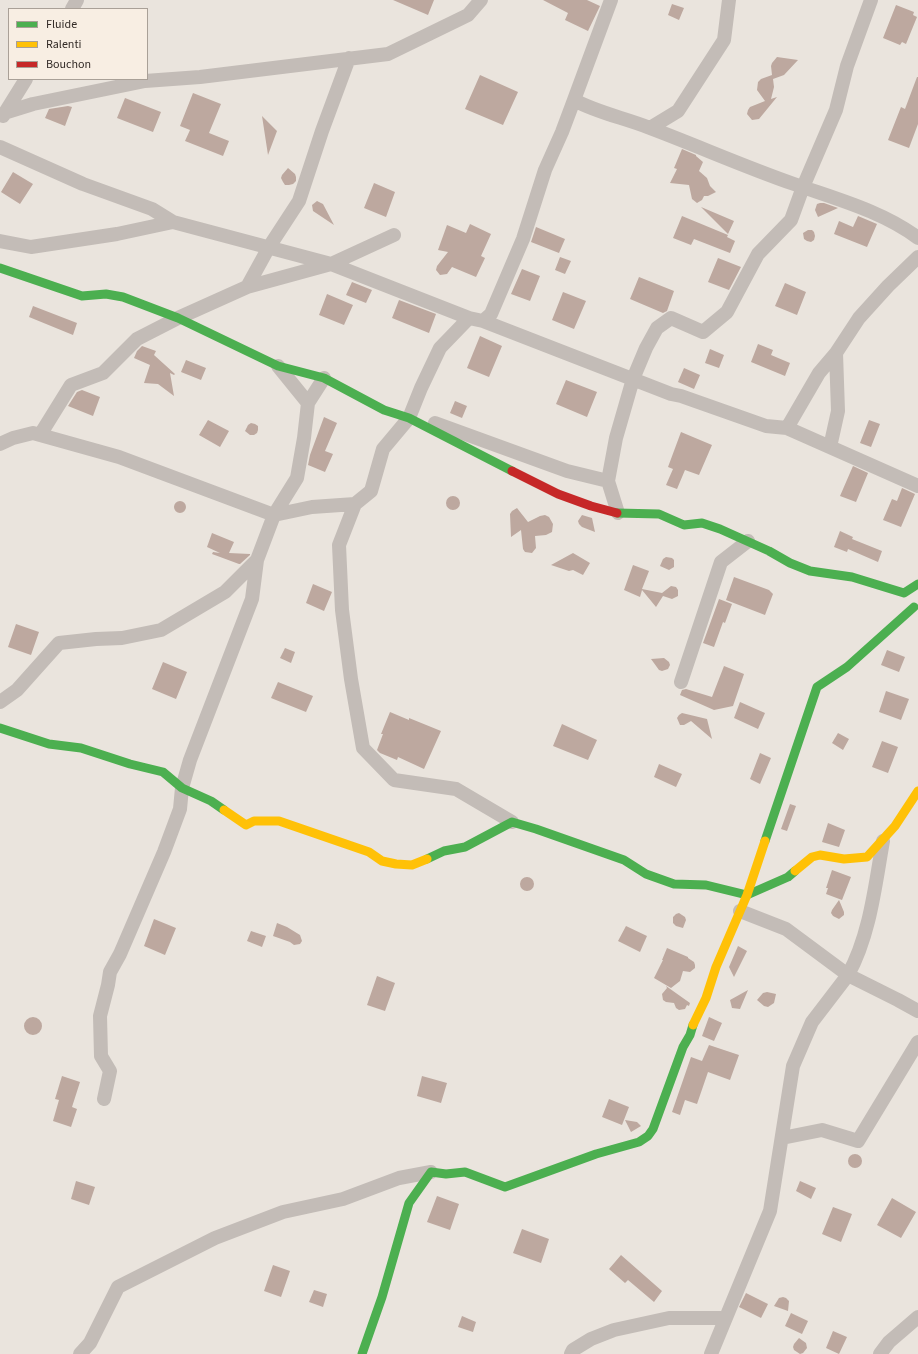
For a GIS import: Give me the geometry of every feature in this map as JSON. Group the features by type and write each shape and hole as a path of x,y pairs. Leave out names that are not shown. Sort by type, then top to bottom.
{"street":[{"path":"2,117 33,104 145,81 200,77 388,54 428,33 468,15 481,0"},
{"path":"611,0 562,132 545,170 522,239 491,314 476,320 440,348 409,418 383,449 371,491 355,504 339,545 342,610 351,678 363,748 394,780 456,789 512,822 624,860 646,874 674,884 706,885 747,895 788,877 812,857 820,855 844,859 867,857 883,840 906,811 918,791"},
{"path":"650,128 678,111 724,40 729,0"},
{"path":"618,513 608,481 616,438 633,379 646,348 658,328 671,318 703,332 727,312 758,254 790,220 836,110 847,66 872,0"},
{"path":"247,287 269,247 299,201 322,131 349,58"},
{"path":"2,117 25,80"},
{"path":"574,100 587,107 650,128 761,173 868,210 918,238"},
{"path":"0,148 83,184 152,208 173,222 331,264 671,394 681,396 766,426 787,428 918,486"},
{"path":"0,241 31,247 117,234 173,222"},
{"path":"40,435 71,385 103,373 138,339 178,318 247,287 331,264 394,235"},
{"path":"787,428 819,373 836,353 859,318 918,256"},
{"path":"0,268 82,296 106,294 123,297 178,318 278,366 324,378 384,410 409,418 438,423 567,471 608,481"},
{"path":"830,447 838,411 836,353"},
{"path":"278,366 308,402"},
{"path":"104,1099 110,1071 102,1056 100,1016 110,972 120,954 164,852 180,809 182,788 190,760 252,599 257,560 274,515 297,478 308,402 324,378"},
{"path":"80,1354 90,1343 118,1287 215,1238 283,1212 344,1199 399,1178 431,1172 446,1174 465,1172 506,1187 596,1154 639,1142 648,1136 653,1129 683,1047 690,1035 694,1022 706,998 716,967 747,895 817,687 847,667 916,610 904,593 852,577 810,571 790,563 748,541 702,523 684,525 659,514 618,513 591,506 558,494 409,418"},
{"path":"0,444 13,438 34,433 119,457 274,515 312,507 355,504"},
{"path":"681,682 721,562 748,541"},
{"path":"0,702 17,690 59,643 122,638 161,630 225,592 257,560"},
{"path":"904,593 918,584"},
{"path":"0,728 49,744 81,748 130,764 163,772 182,788 211,801 246,825 254,822 279,821 369,852 382,861 396,864 412,865 444,851 465,847 512,822"},
{"path":"711,1354 770,1211 793,1066 812,1022 848,975 852,967 867,927 883,840"},
{"path":"740,911 786,929 848,975 918,1011"},
{"path":"782,1138 822,1130 858,1141 918,1042"},
{"path":"362,1354 382,1297 409,1203 431,1172"},
{"path":"880,1354 889,1342 918,1317"},
{"path":"571,1354 572,1350 591,1339 614,1330 669,1318 725,1318"}],"building":[{"path":"393,0 434,0 428,15"},
{"path":"543,0 587,0 600,6 588,31 565,20 568,13"},
{"path":"672,4 684,8 679,20 668,15"},
{"path":"896,5 914,12 913,15 917,17 906,44 902,42 900,45 883,38"},
{"path":"777,57 798,60 784,75 773,79 774,87 771,99 777,97 759,119 752,120 747,114 750,107 765,101 757,90 758,82 761,79 772,75 771,66"},
{"path":"480,75 518,92 503,125 465,109"},
{"path":"917,77 918,124 909,148 888,140 901,107 905,109"},
{"path":"193,93 221,104 209,133 229,141 223,156 185,141 190,130 180,126"},
{"path":"125,98 161,112 153,132 117,118"},
{"path":"68,106 72,107 65,126 45,118 49,109"},
{"path":"262,116 277,131 268,155"},
{"path":"682,149 696,155 703,162 699,171 707,178 710,186 716,192 708,196 704,196 702,200 697,203 692,199 689,185 670,183 677,169 674,168"},
{"path":"288,168 295,174 296,181 293,184 285,185 281,178"},
{"path":"13,172 33,184 20,204 1,192"},
{"path":"374,183 395,192 386,217 364,208"},
{"path":"317,201 323,204 334,225 313,211 312,205"},
{"path":"820,203 838,208 818,217 815,210 817,204"},
{"path":"701,207 734,221 728,234"},
{"path":"682,216 728,235 727,237 735,241 730,253 694,239 691,245 673,238"},
{"path":"858,216 877,224 867,247 834,234 839,221 853,227"},
{"path":"470,224 491,234 481,256 485,258 476,277 452,267 447,274 440,275 436,270 437,266 448,252 438,250 447,225 466,233"},
{"path":"536,227 565,239 559,253 531,242"},
{"path":"808,230 812,230 815,236 814,240 811,242 804,239 803,233"},
{"path":"560,257 571,261 565,274 555,270"},
{"path":"718,258 741,267 729,290 708,282"},
{"path":"522,269 540,276 530,301 511,294"},
{"path":"639,277 674,291 667,311 663,313 630,299"},
{"path":"352,282 372,290 366,303 346,295"},
{"path":"785,283 806,292 797,315 775,306"},
{"path":"563,292 586,301 574,329 552,320"},
{"path":"327,294 353,305 344,325 319,315"},
{"path":"399,300 436,314 429,333 392,318"},
{"path":"33,306 77,323 73,335 29,317"},
{"path":"480,336 502,346 489,377 467,368"},
{"path":"758,344 773,350 771,355 790,363 785,376 751,362"},
{"path":"142,346 156,351 154,355 175,374 170,373 174,396 158,384 144,383 150,365 134,358 137,351"},
{"path":"710,349 724,355 719,368 705,363"},
{"path":"186,360 206,368 201,380 181,372"},
{"path":"684,368 700,375 694,389 678,382"},
{"path":"566,380 597,392 587,417 556,404"},
{"path":"82,390 100,397 93,416 68,406 77,392"},
{"path":"455,401 467,406 462,418 450,413"},
{"path":"324,417 337,423 325,451 333,454 325,472 308,465 310,455"},
{"path":"208,420 229,431 220,447 199,435"},
{"path":"869,420 880,424 871,447 860,443"},
{"path":"251,423 258,426 257,433 254,435 250,435 245,431"},
{"path":"681,432 712,445 699,475 685,470 677,489 666,485 673,469 668,467"},
{"path":"853,466 868,473 856,502 840,496"},
{"path":"902,488 915,494 901,527 883,520 892,499 897,501"},
{"path":"450,496 456,496 460,500 460,506 456,510 450,510 446,506 446,500"},
{"path":"178,501 182,501 186,507 182,513 178,513 174,509 174,505"},
{"path":"517,508 528,522 545,515 549,517 553,524 552,532 546,535 535,536 536,548 532,553 525,552 523,549 521,530 511,537 510,514"},
{"path":"582,515 592,518 595,532 582,527 579,524 578,521"},
{"path":"840,531 853,537 852,539 882,551 878,562 848,549 847,552 834,547"},
{"path":"212,533 234,542 229,553 250,555 239,564 212,554 213,552 220,553 207,547"},
{"path":"573,553 590,563 583,575 573,570 569,571 551,565"},
{"path":"666,557 674,560 674,567 669,570 660,566 663,559"},
{"path":"633,565 649,571 642,589 662,593 671,586 676,587 678,590 678,596 672,599 663,596 656,607 642,590 640,597 624,590"},
{"path":"734,577 769,590 773,594 765,615 726,600"},
{"path":"313,584 332,592 324,611 306,603"},
{"path":"719,599 732,604 725,623 723,622 714,647 703,643"},
{"path":"16,624 39,632 31,655 8,647"},
{"path":"285,648 295,652 291,663 280,658"},
{"path":"887,650 905,657 899,672 881,665"},
{"path":"664,658 670,665 668,669 662,671 659,670 651,659"},
{"path":"163,662 187,672 176,699 152,689"},
{"path":"724,666 744,674 733,706 714,710 680,695 682,690 686,689 712,697"},
{"path":"278,682 313,696 306,712 271,698"},
{"path":"886,691 909,699 901,720 879,712"},
{"path":"740,702 765,713 758,729 734,718"},
{"path":"390,712 441,731 424,769 398,757 397,760 380,753 377,750 383,734 381,734"},
{"path":"682,713 707,719 712,739 691,721 684,725 680,725 677,718"},
{"path":"562,724 597,740 588,760 553,746"},
{"path":"838,733 849,739 843,750 832,743"},
{"path":"882,741 898,747 888,773 872,767"},
{"path":"760,753 771,758 760,784 750,779"},
{"path":"659,764 682,774 676,787 654,777"},
{"path":"790,804 796,806 787,831 781,829"},
{"path":"828,823 845,830 839,847 822,842"},
{"path":"832,870 851,877 842,900 826,894 828,888 826,888"},
{"path":"527,877 532,879 534,884 532,889 527,891 522,889 520,884 522,879"},
{"path":"839,900 844,915 839,919 831,913"},
{"path":"679,913 685,917 686,920 683,928 676,926 673,923 673,917"},
{"path":"154,919 176,928 165,955 144,946"},
{"path":"277,923 300,935 302,941 300,944 294,945 273,936"},
{"path":"626,926 647,936 640,952 618,941"},
{"path":"251,931 266,936 262,947 247,941"},
{"path":"738,946 747,951 734,977 729,967"},
{"path":"667,948 688,957 694,962 695,965 695,968 690,972 683,971 680,981 671,988 654,978"},
{"path":"377,976 395,983 385,1011 367,1005"},
{"path":"666,986 690,1003 689,1006 687,1005 685,1009 679,1010 676,1008 674,1003 663,1000 662,994 667,988"},
{"path":"748,990 740,1009 732,1008 730,1000"},
{"path":"767,992 776,994 774,1003 768,1007 764,1006 757,1000 763,993"},
{"path":"33,1017 39,1020 42,1026 39,1032 33,1035 27,1032 24,1026 27,1020"},
{"path":"709,1017 722,1023 714,1041 702,1036"},
{"path":"709,1045 739,1055 730,1080 708,1072 697,1104 685,1100 680,1115 672,1112 691,1057 702,1061"},
{"path":"62,1076 80,1082 72,1107 77,1109 71,1127 53,1121 59,1100 55,1099"},
{"path":"422,1076 447,1083 441,1103 417,1096"},
{"path":"609,1099 629,1107 622,1125 602,1117"},
{"path":"625,1120 637,1122 641,1126 631,1132"},
{"path":"852,1154 858,1154 862,1158 862,1164 858,1168 852,1168 848,1164 848,1158"},
{"path":"76,1181 95,1187 89,1205 71,1199"},
{"path":"800,1181 816,1188 811,1199 796,1191"},
{"path":"437,1196 459,1204 450,1230 427,1222"},
{"path":"892,1198 916,1212 901,1238 877,1225"},
{"path":"833,1207 852,1214 841,1242 822,1234"},
{"path":"522,1229 549,1239 541,1263 513,1253"},
{"path":"621,1255 662,1291 654,1302 628,1280 625,1283 609,1269"},
{"path":"273,1265 290,1271 281,1297 264,1291"},
{"path":"314,1290 327,1294 323,1307 309,1302"},
{"path":"746,1293 768,1304 761,1318 739,1307"},
{"path":"783,1297 789,1301 788,1311 774,1306 779,1298"},
{"path":"791,1313 808,1321 802,1334 785,1326"},
{"path":"462,1316 476,1322 473,1332 458,1327"},
{"path":"833,1331 847,1337 839,1354 826,1348"},
{"path":"799,1338 806,1343 807,1348 800,1354 794,1350 793,1347"}],"traffic: fast":[{"path":"0,268 82,296 106,294 123,297 178,318 278,366 324,378 384,410 409,418 512,471"},
{"path":"617,513 659,514 684,525 702,523 720,529 769,551 790,563 810,571 852,577 904,593 918,584"},
{"path":"765,841 817,687 847,667 914,607"},
{"path":"0,728 49,744 81,748 130,764 163,772 182,788 211,801 224,810"},
{"path":"427,859 444,851 465,847 512,822 624,860 646,874 674,884 706,885 747,895 788,877 795,871"},
{"path":"362,1354 382,1297 409,1203 431,1172 446,1174 465,1172 505,1187 596,1154 639,1142 648,1136 653,1129 683,1047 690,1035 693,1025"}],"traffic: slow":[{"path":"795,871 812,857 820,855 844,859 867,857 895,826 918,791"},
{"path":"224,810 246,825 254,821 279,821 369,852 382,861 412,865 427,859"},
{"path":"693,1025 706,998 716,967 747,895 765,841"}],"traffic: jam":[{"path":"512,471 558,494 591,506 617,513"}]}
